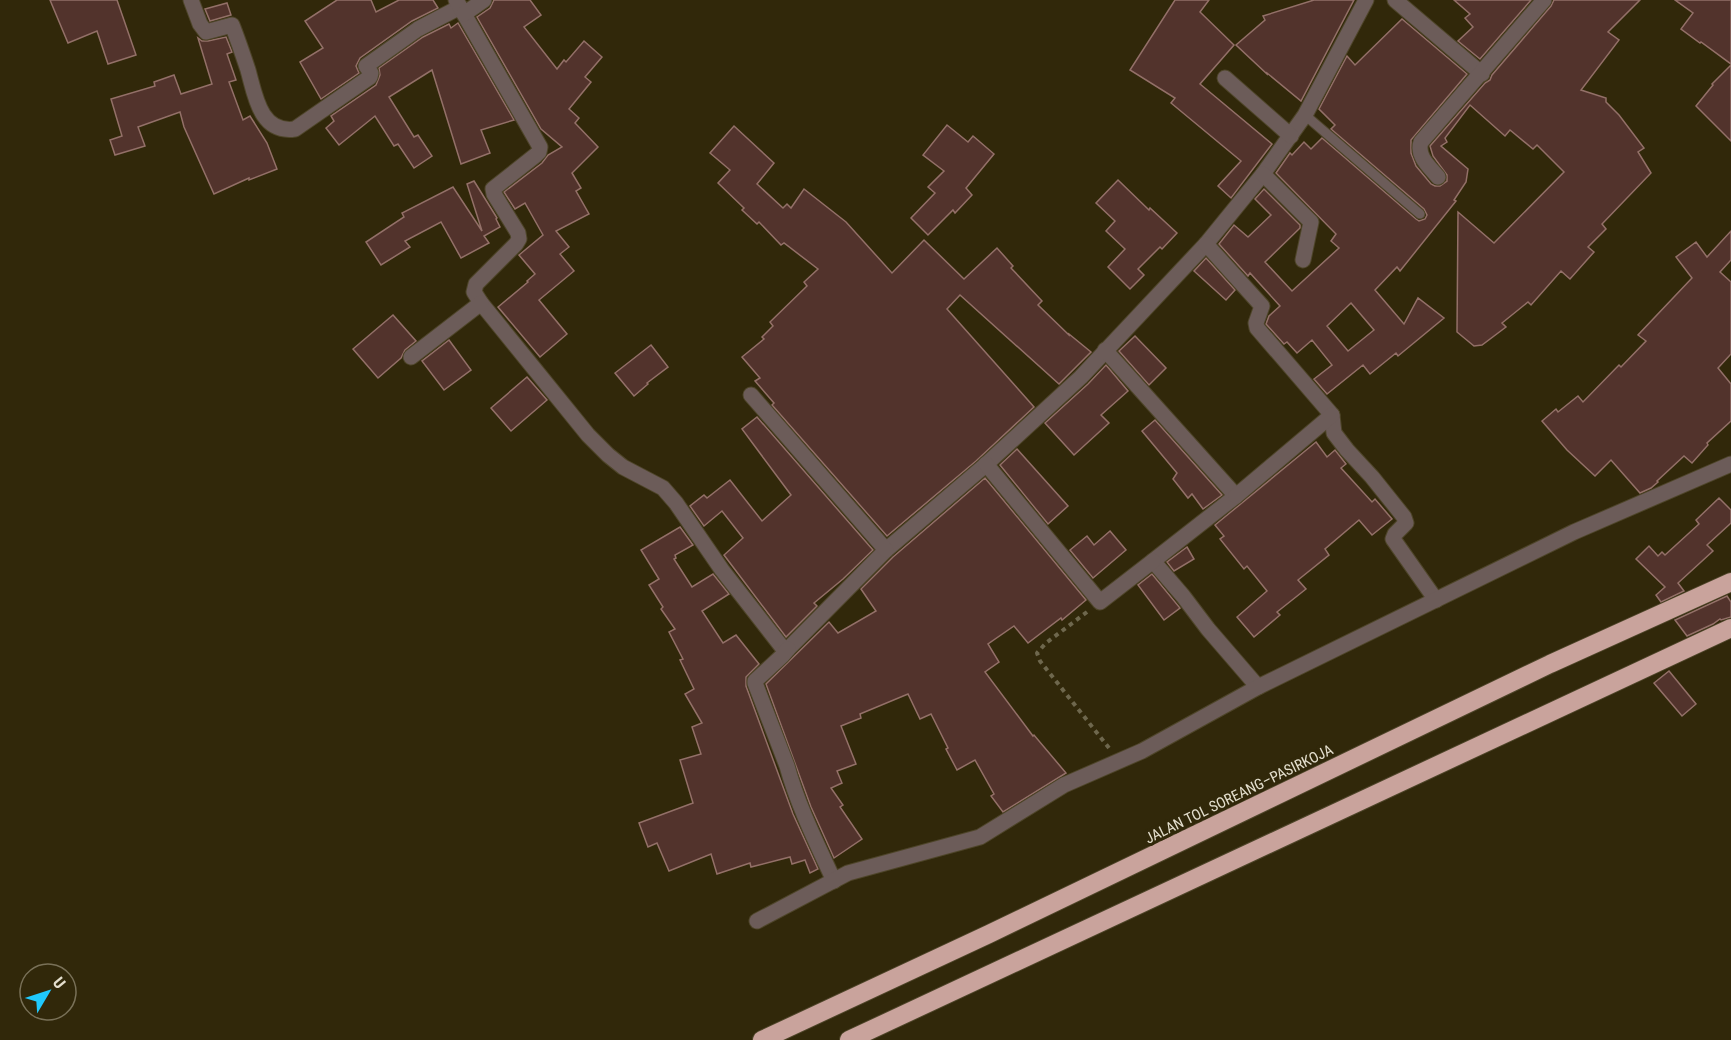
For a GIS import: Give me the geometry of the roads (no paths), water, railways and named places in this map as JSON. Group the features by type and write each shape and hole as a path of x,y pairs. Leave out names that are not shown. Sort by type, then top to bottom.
{"highway":[{"name":"JALAN TOL SOREANG–PASIRKOJA","path":"762,1040 989,934 1550,664 1731,582"},
{"path":"849,1040 1731,628"}],"street":[{"path":"191,0 200,24 206,32 232,25 259,106 271,124 286,130 295,129 370,77 371,73 366,66 406,36 460,7 484,0"},
{"path":"834,881 803,812 755,681 886,550 986,464 1081,377 1206,244 1263,174 1305,115 1366,0"},
{"path":"1395,0 1414,6 1482,74"},
{"path":"1438,177 1420,155 1421,142 1544,0"},
{"path":"460,7 540,147 536,155 493,189 518,233 519,239 476,284 474,292 588,435 623,467 663,488 722,570 782,647 788,649"},
{"path":"1225,78 1291,136"},
{"path":"1263,174 1311,222 1303,260"},
{"path":"1206,244 1262,306 1256,323 1257,328 1332,415 1334,433 1404,517 1406,523 1393,539 1436,600"},
{"path":"411,357 481,303"},
{"path":"1106,350 1236,496"},
{"path":"751,394 886,550"},
{"path":"986,464 1100,602 1236,496 1332,415"},
{"path":"757,921 848,873 980,837 1064,785 1142,751 1258,687 1584,528 1731,464"},
{"path":"1153,561 1258,687"}],"lane":[{"path":"1305,115 1420,214"}]}
